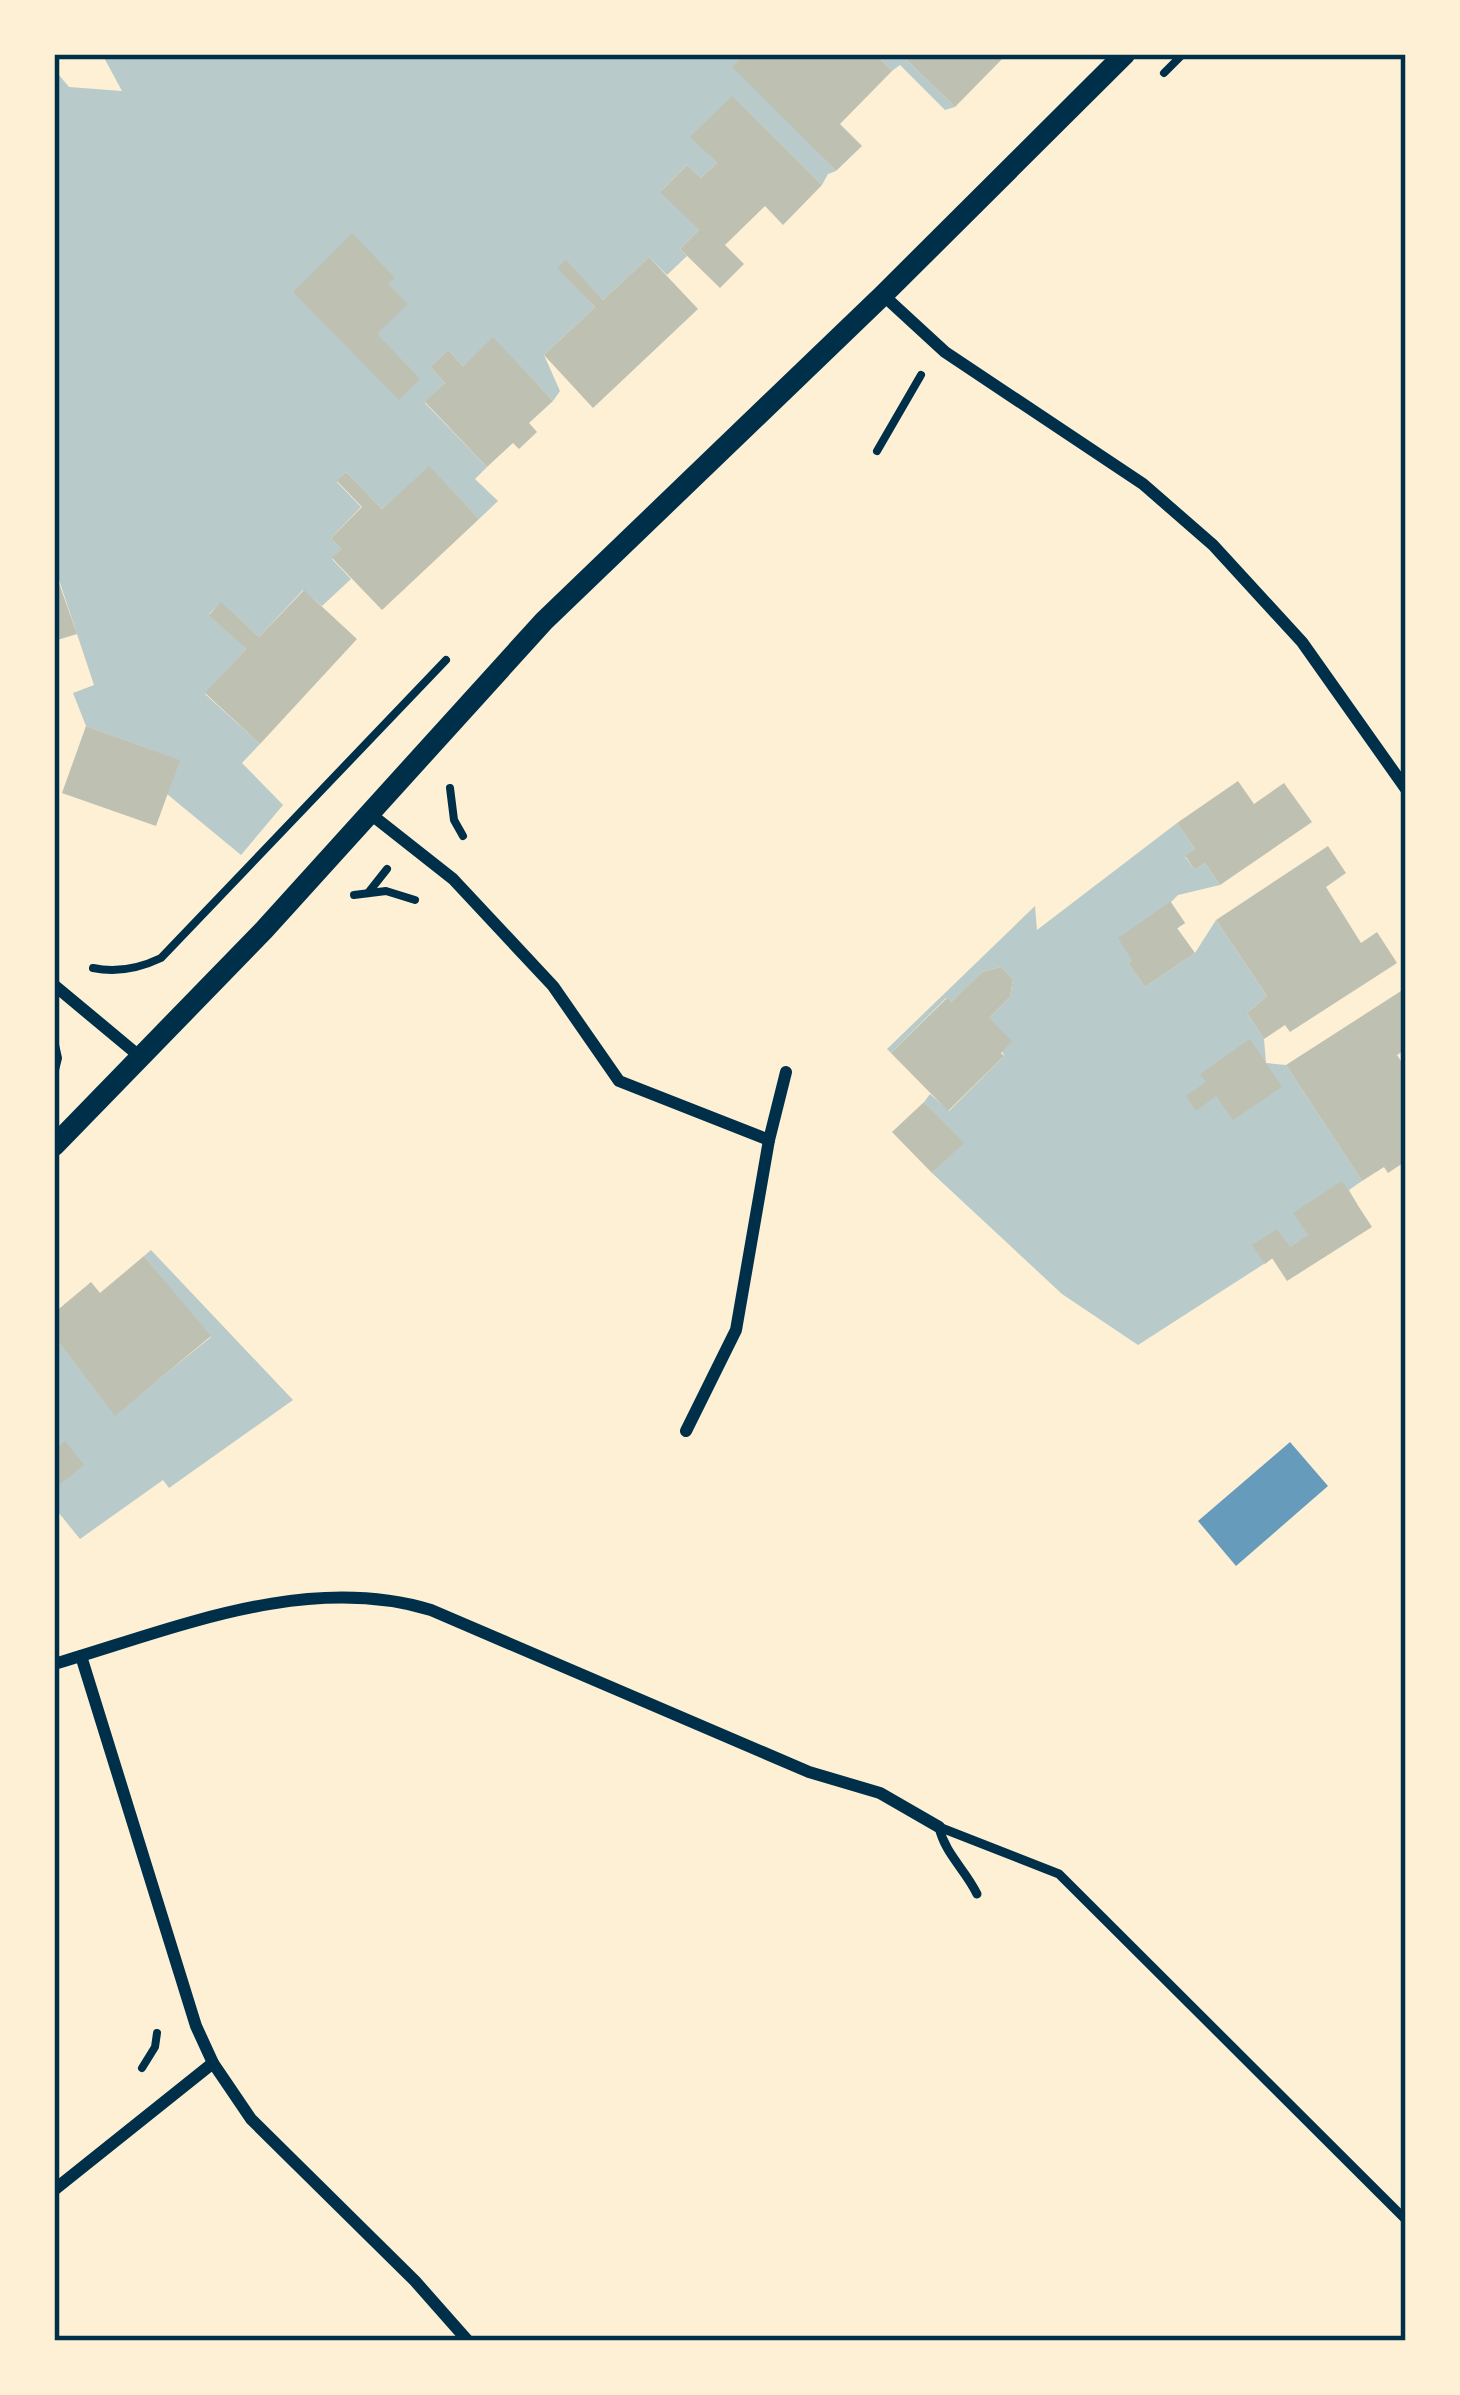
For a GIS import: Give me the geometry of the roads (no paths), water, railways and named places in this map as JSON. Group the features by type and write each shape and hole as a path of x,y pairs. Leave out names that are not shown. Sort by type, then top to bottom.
{"street":[{"path":"54,1146 264,930 544,621 884,296 1125,54"},
{"path":"884,296 958,361 1143,484 1197,530 1302,641 1406,790"},
{"path":"368,812 453,879 485,913 553,986 619,1081 769,1140"},
{"path":"54,985 138,1055"},
{"path":"686,1431 736,1330 769,1140 786,1072"},
{"path":"54,1664 270,1604 341,1595 397,1600 431,1610 809,1772 880,1793 939,1827"},
{"path":"82,1656 196,2026 213,2062 262,2131 401,2266 468,2341"},
{"path":"54,2190 213,2062"}],"lane":[{"path":"939,1827 944,1848 968,1875 977,1894"},
{"path":"939,1827 1059,1874 1406,2220"}],"water":[{"path":"1290,1442 1328,1486 1236,1566 1198,1521"}]}
